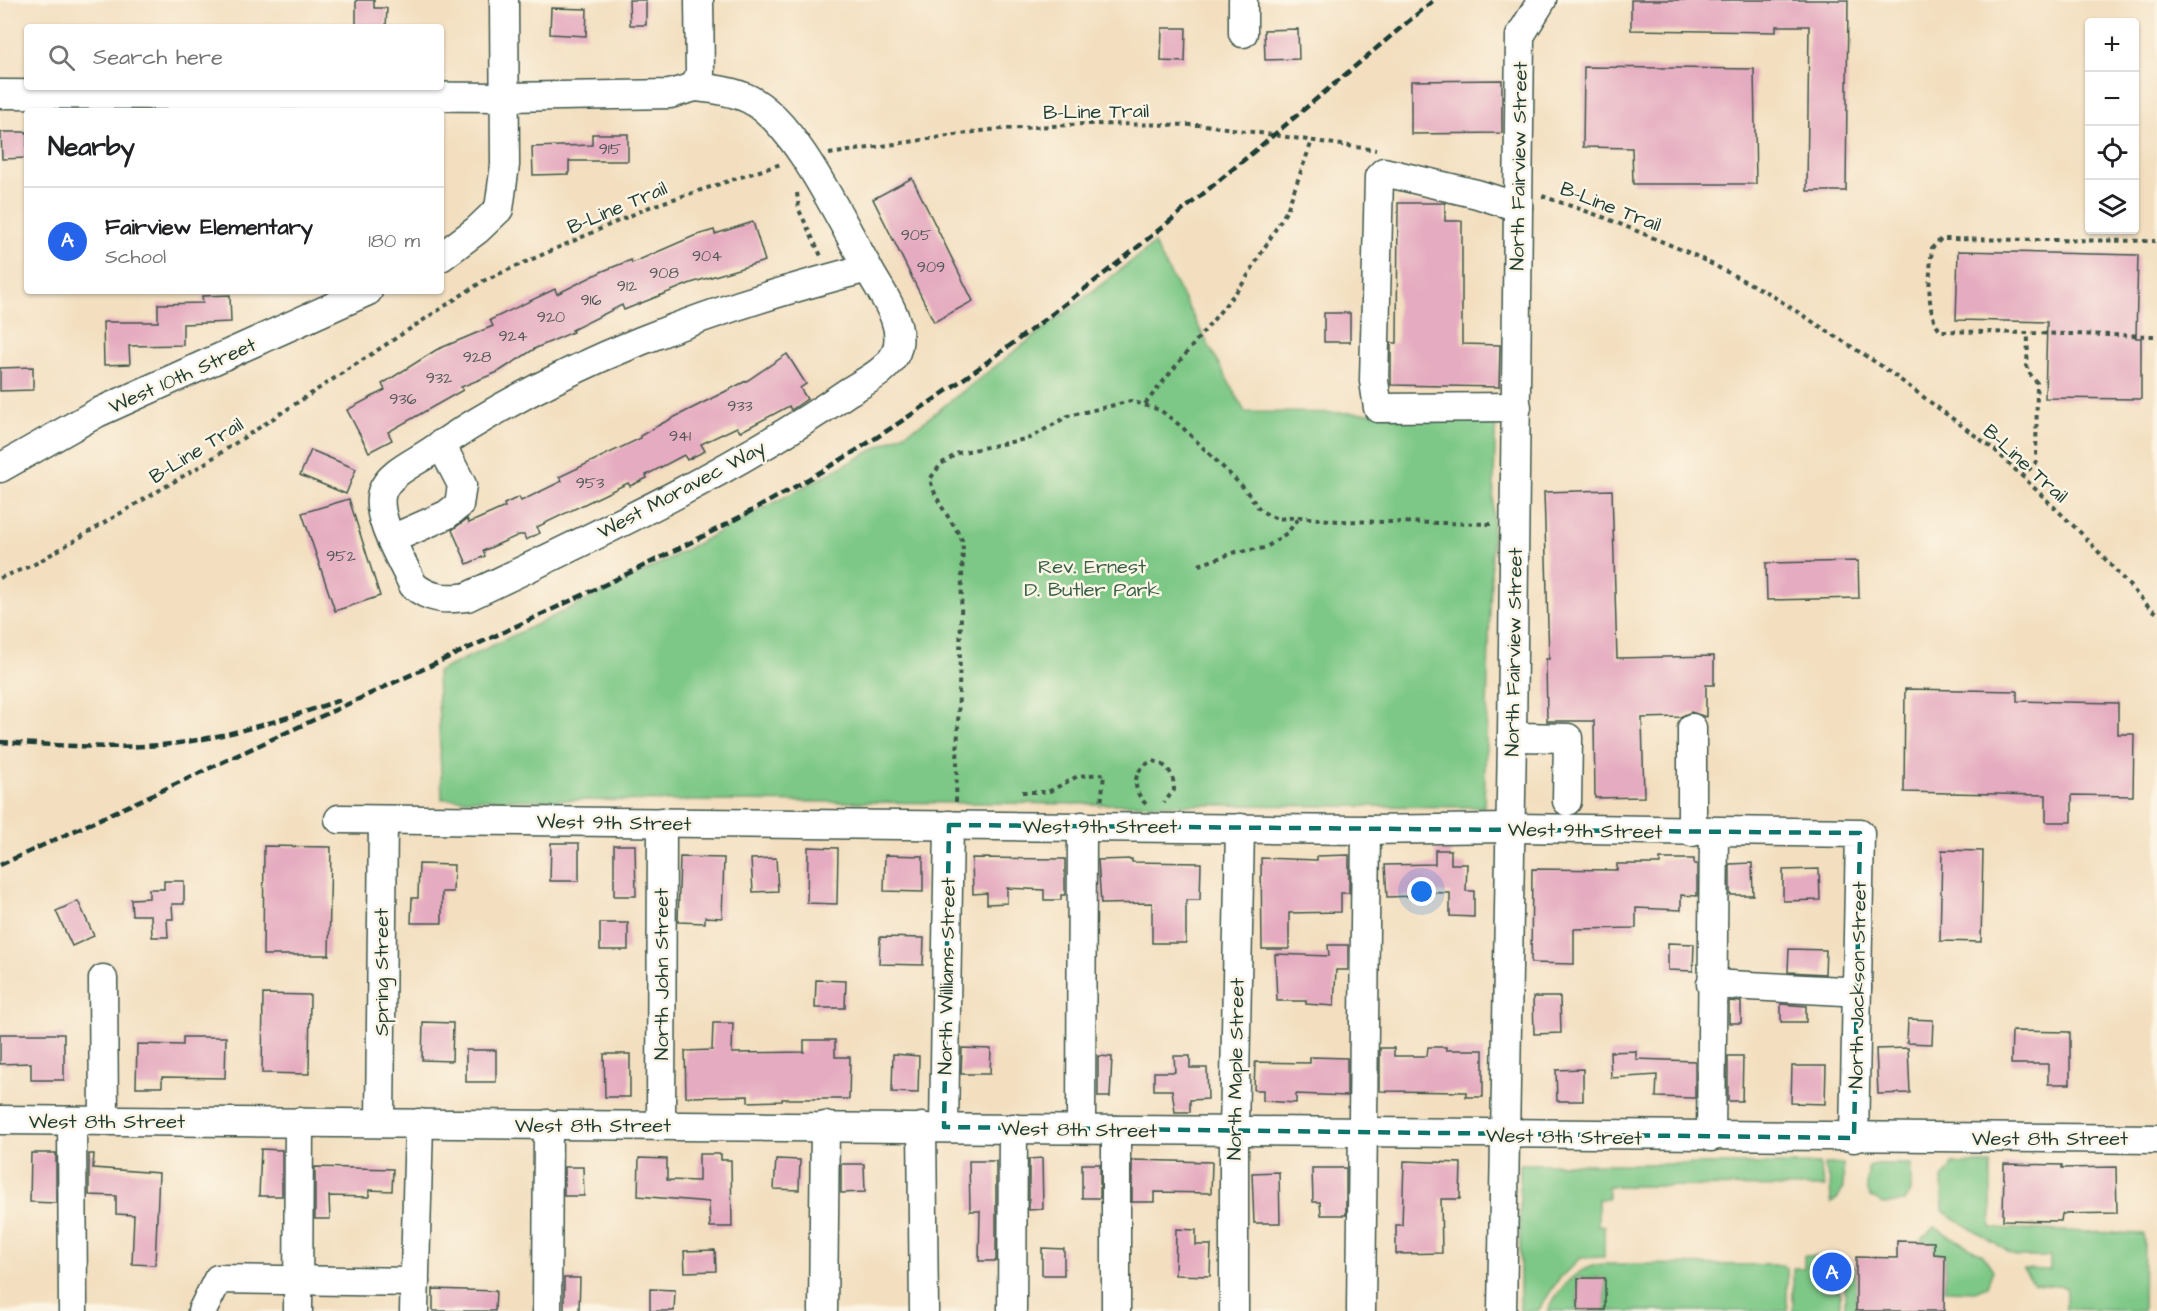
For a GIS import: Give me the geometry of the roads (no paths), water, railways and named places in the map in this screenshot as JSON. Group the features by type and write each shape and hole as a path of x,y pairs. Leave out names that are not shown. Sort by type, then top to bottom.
{"street":[{"path":"444,255 477,230 499,208 505,165 507,97 504,0"},
{"path":"0,94 507,97 670,94 695,87 700,73 699,0"},
{"path":"1243,0 1243,33"},
{"name":"North Fairview Street","path":"1502,1311 1517,407 1520,36 1542,0"},
{"name":"West Moravec Way","path":"695,87 747,98 760,105 780,123 791,170 868,268 898,324 896,352 886,366 818,413 662,504 467,597 450,600 423,593 413,585 380,512 384,488 393,477 441,444 511,403 656,335 781,291 868,268"},
{"path":"1517,407 1378,408 1374,381 1379,177 1384,172 1477,194 1518,197"},
{"name":"West 10th Street","path":"0,468 97,413 361,294"},
{"path":"392,539 446,515 459,505 462,485 441,444"},
{"path":"1692,728 1703,832 1711,984 1711,1137"},
{"path":"1512,737 1568,738 1567,801"},
{"name":"West 9th Street","path":"339,819 1860,833"},
{"name":"Spring Street","path":"380,1123 383,820"},
{"name":"North John Street","path":"661,1125 662,822"},
{"name":"North Williams Street","path":"924,1311 949,825"},
{"path":"1081,1129 1082,826"},
{"name":"North Maple Street","path":"1234,1311 1234,1132 1240,828"},
{"path":"1360,1311 1366,830"},
{"name":"North Jackson Street","path":"1854,1138 1860,833"},
{"path":"102,979 104,1121"},
{"path":"1711,984 1844,991 1857,988"},
{"name":"West 8th Street","path":"0,1120 933,1127 1361,1134 2157,1139"},
{"path":"72,1121 73,1311"},
{"path":"298,1311 299,1122"},
{"path":"414,1311 419,1123"},
{"path":"547,1311 548,1124"},
{"path":"823,1311 825,1126"},
{"path":"1012,1311 1013,1128"},
{"path":"1116,1130 1116,1311"},
{"path":"202,1311 218,1279 415,1282"}],"railway":[{"path":"0,865 649,563 756,508 860,448 936,398 1083,290 1225,176 1434,0"},
{"path":"0,742 107,747 171,744 214,737 340,700"}],"place":[{"name":"Fairview Elementary","path":"1832,1272"}],"park label":[{"name":"Rev. Ernest D. Butler Park","path":"1092,578"}]}
